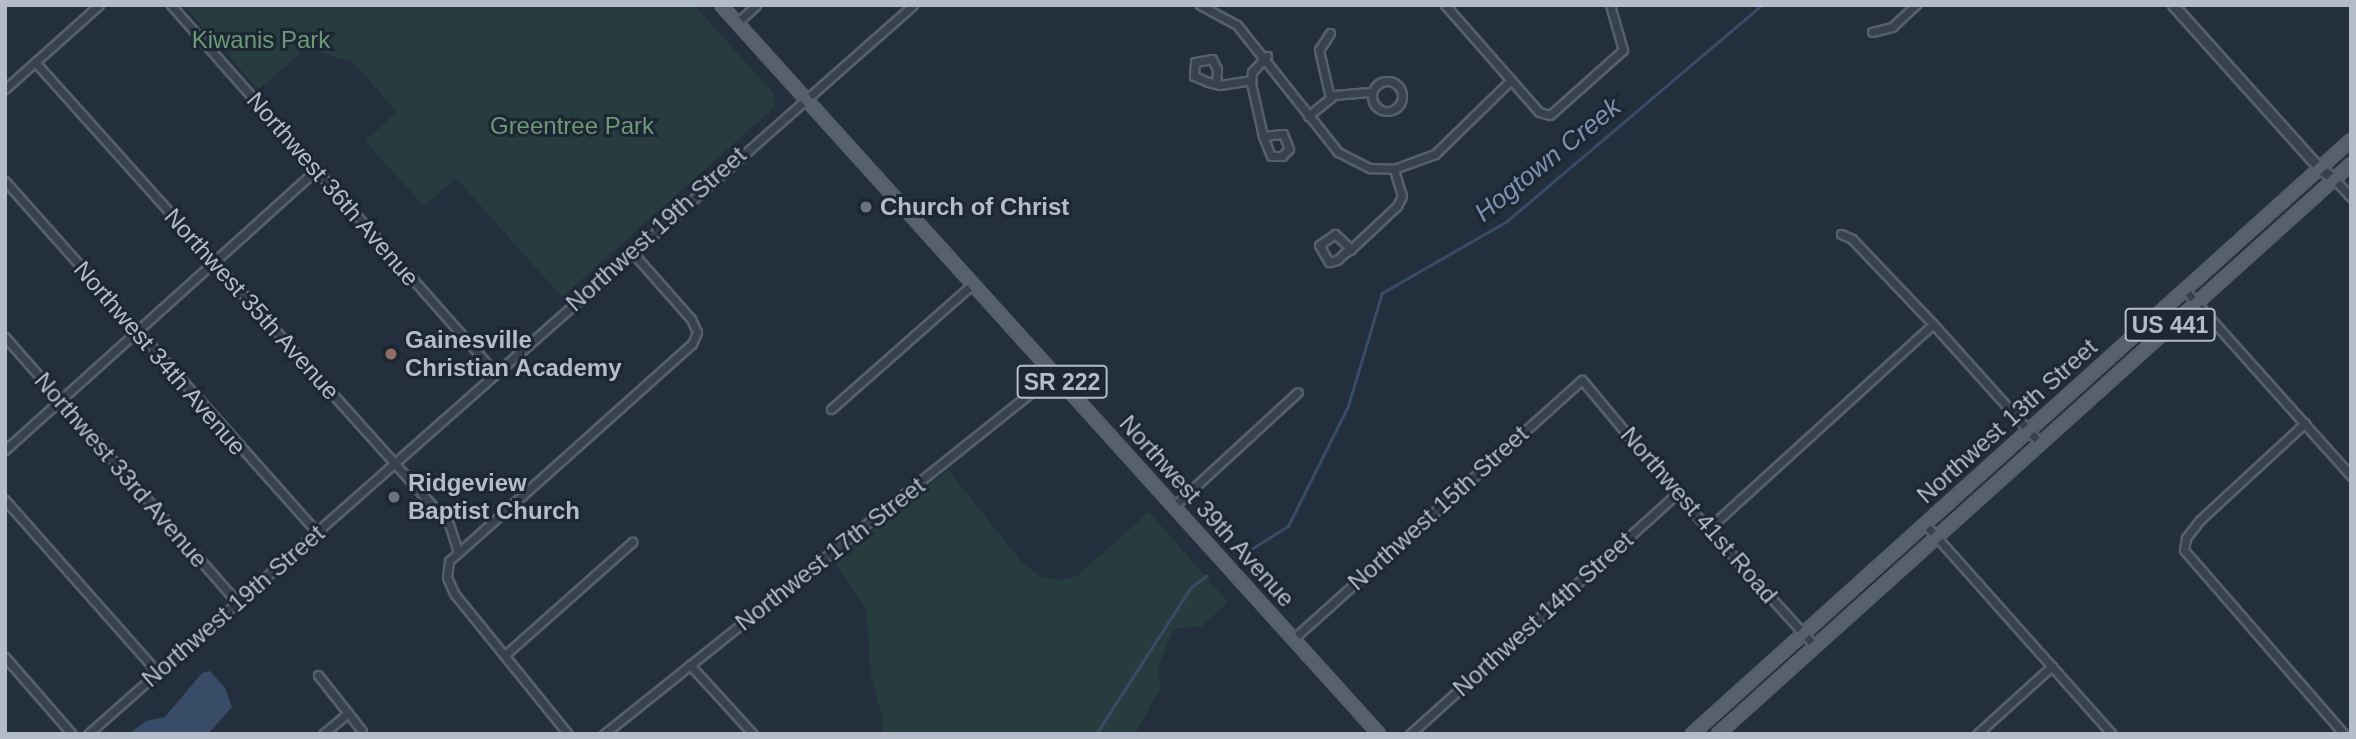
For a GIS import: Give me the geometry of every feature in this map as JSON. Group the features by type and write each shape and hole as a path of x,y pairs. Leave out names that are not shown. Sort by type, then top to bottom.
{"main road":[{"name":"Northwest 39th Avenue","path":"721,5 1378,734"},
{"name":"Northwest 13th Street","path":"1696,732 2028,429 2351,140"},
{"name":"Northwest 13th Street","path":"1718,734 2039,442 2351,164"}],"street":[{"path":"5,89 99,5"},
{"name":"Northwest 36th Avenue","path":"172,5 495,372"},
{"path":"737,23 756,5"},
{"name":"Northwest 19th Street","path":"88,734 804,97 913,5"},
{"path":"1202,5 1237,24 1267,56 1308,116 1338,152 1355,163 1394,169 1435,154 1511,80"},
{"path":"1445,5 1539,111 1558,112 1623,50 1610,5"},
{"path":"1872,32 1892,27 1916,5"},
{"path":"2173,5 2319,168 2334,178 2351,197"},
{"path":"1329,33 1319,50 1331,98"},
{"path":"1263,136 1252,72 1267,56"},
{"name":"Northwest 35th Avenue","path":"35,62 449,524 458,551"},
{"path":"1216,84 1252,80"},
{"path":"1383,81 1393,82 1402,99 1393,110 1383,110 1373,101 1372,92 1383,81"},
{"path":"1308,116 1331,98 1356,90 1372,92"},
{"path":"5,450 317,169"},
{"path":"1350,249 1398,206 1402,196 1394,169"},
{"name":"Northwest 34th Avenue","path":"5,181 136,332 317,533"},
{"path":"1841,234 1852,239 1933,324 2039,442"},
{"path":"568,734 454,593 447,577 449,561 692,344 698,332 691,319 631,251"},
{"path":"831,409 973,284"},
{"path":"2184,289 2351,476"},
{"path":"1709,528 1933,324"},
{"name":"Northwest 33rd Avenue","path":"5,337 237,603"},
{"name":"Northwest 17th Street","path":"608,733 1054,374"},
{"name":"Northwest 41st Road","path":"1584,382 1677,494 1815,646"},
{"name":"Northwest 15th Street","path":"1293,639 1564,395 1584,382"},
{"path":"1174,506 1298,391"},
{"path":"2305,423 2200,520 2186,538 2184,550 2344,734"},
{"name":"Northwest 14th Street","path":"1410,734 1677,494"},
{"path":"5,500 157,672"},
{"path":"1924,523 2112,734"},
{"path":"506,654 632,542"},
{"path":"5,657 72,734"},
{"path":"690,665 753,734"},
{"path":"1977,734 2052,666"},
{"path":"318,675 362,731"},
{"path":"323,734 348,713"}],"green space":[{"name":"Greentree Park","path":"183,5 694,5 774,94 775,107 562,297 456,178 424,206 365,141 397,112 353,62 306,48 259,90"},
{"path":"948,470 1020,560 1041,577 1059,580 1077,576 1149,512 1228,602 1202,626 1173,629 1158,670 1161,687 1135,734 881,734 884,722 871,676 866,608 833,561"}],"water":[{"path":"210,671 225,688 232,707 208,734 129,734 146,721 165,717 202,673"}],"waterway":[{"name":"Hogtown Creek","path":"1245,553 1288,526 1348,406 1382,293 1507,221 1762,5"},
{"name":"Hogtown Creek","path":"1096,734 1191,587 1207,576"}],"place":[{"name":"Church of Christ","path":"866,207"},
{"name":"Gainesville Christian Academy","path":"391,354"},
{"name":"Ridgeview Baptist Church","path":"394,497"}],"park label":[{"name":"Kiwanis Park","path":"261,40"}]}
